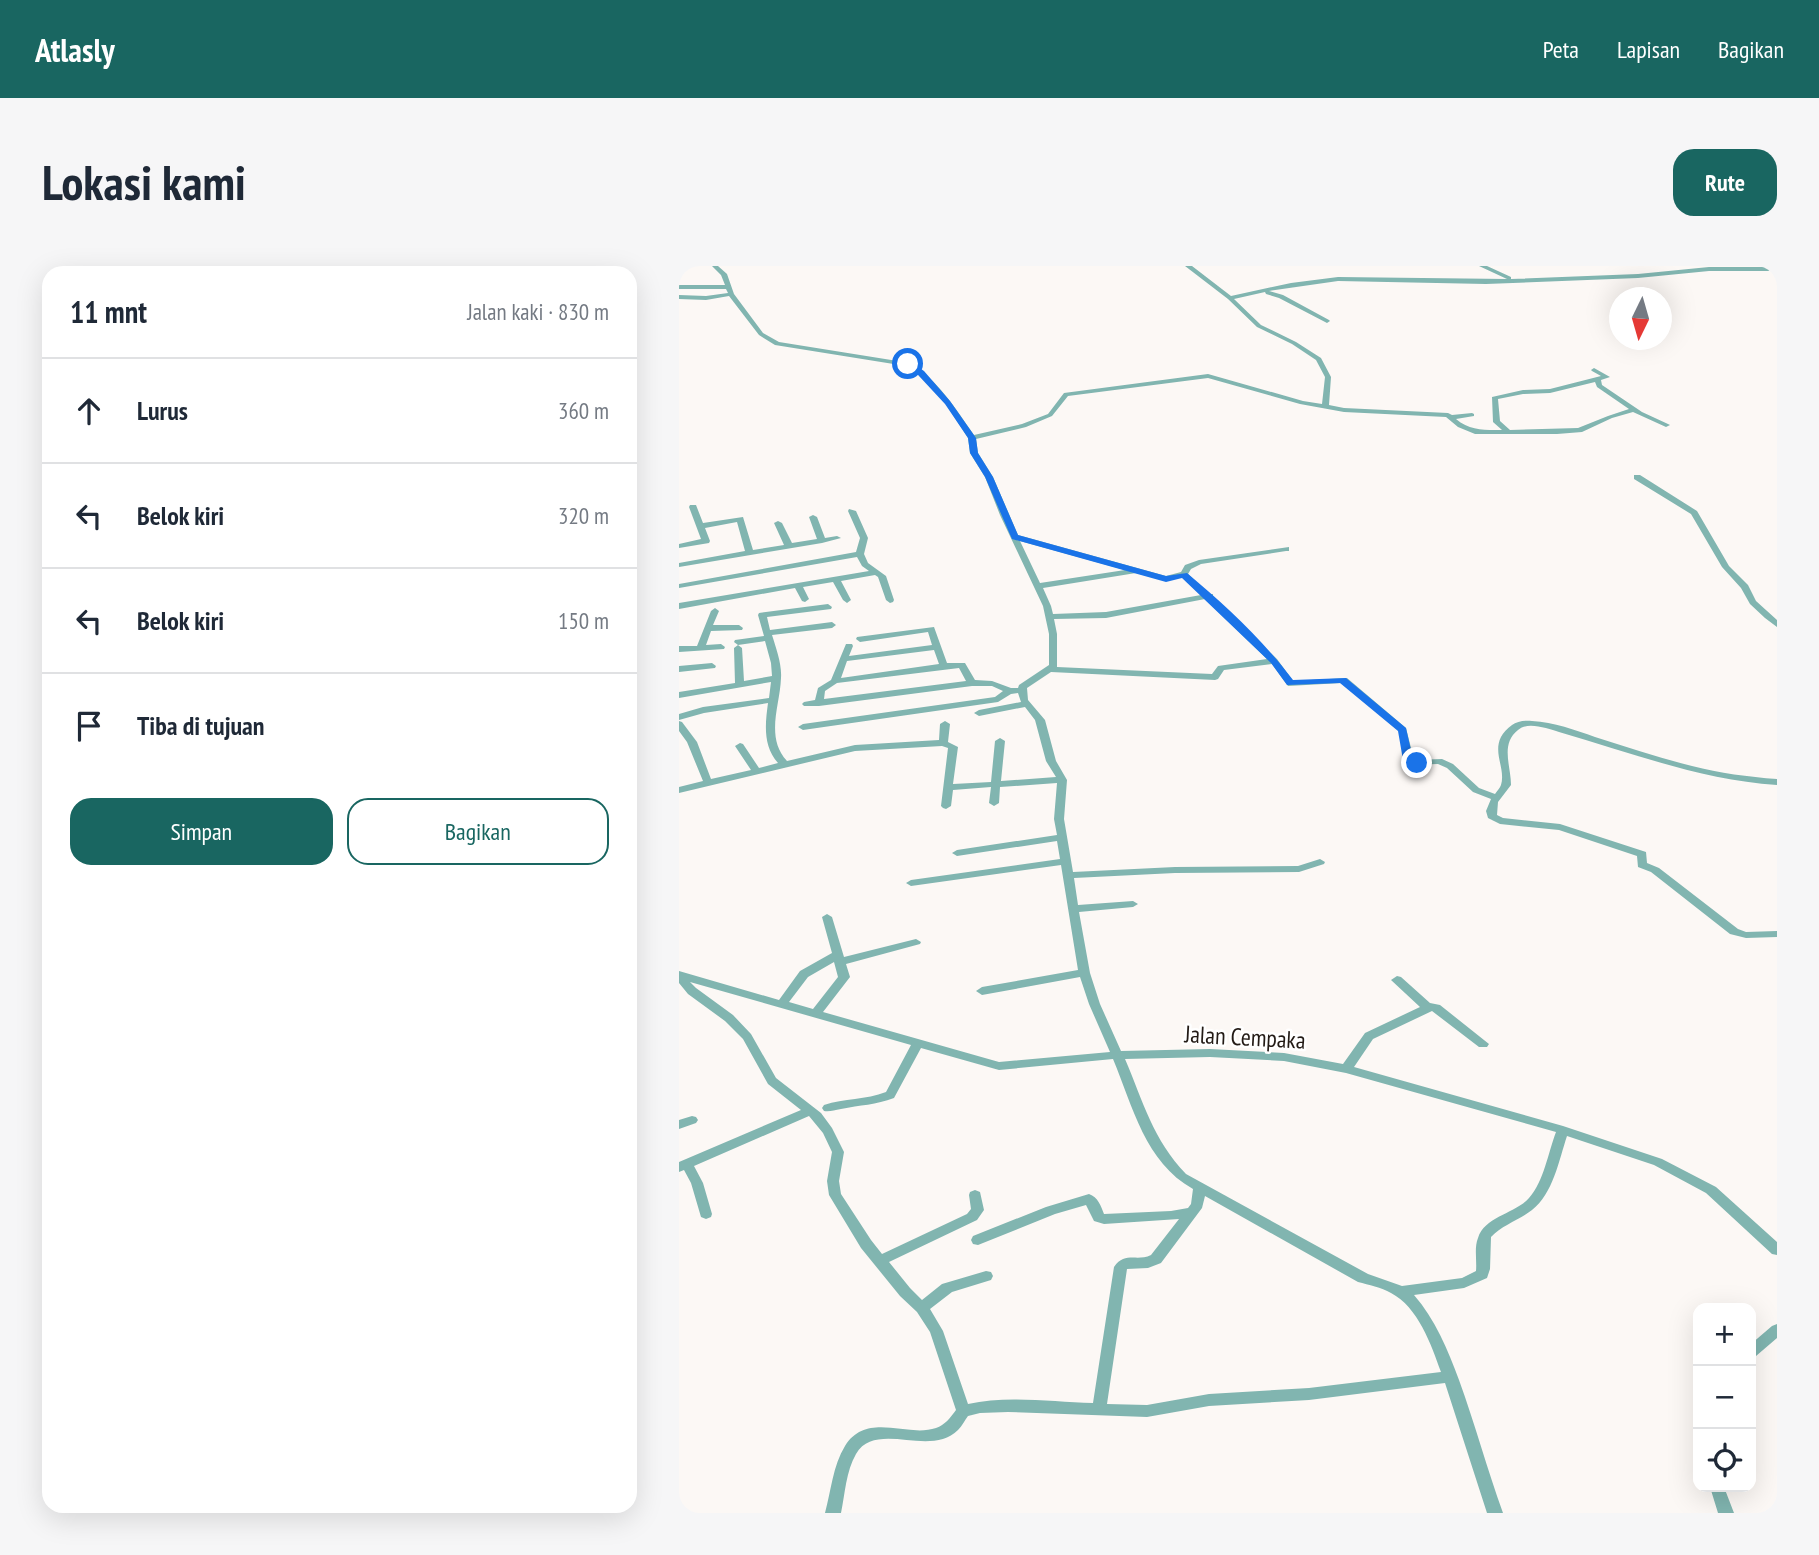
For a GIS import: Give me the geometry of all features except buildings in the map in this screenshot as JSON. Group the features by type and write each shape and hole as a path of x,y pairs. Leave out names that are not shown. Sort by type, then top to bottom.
{"street":[{"path":"715,266 724,274 730,291 761,334 777,344 904,363 916,368 948,403 972,438 974,453 989,477 1039,586 1053,634 1054,659 1051,668"},
{"path":"1188,266 1230,298 1259,326 1310,351 1319,359 1328,377 1325,406"},
{"path":"1363,266 1366,278"},
{"path":"1482,266 1515,281"},
{"path":"1591,267 1600,277"},
{"path":"1230,298 1315,281 1366,278 1422,282 1515,281 1709,269 1777,269"},
{"path":"679,287 730,291"},
{"path":"679,297 706,299 730,291"},
{"path":"1255,293 1281,295 1297,307 1327,321"},
{"path":"1507,430 1497,422 1494,398 1598,381 1607,377 1594,370"},
{"path":"972,438 1024,426 1050,415 1066,394 1176,379 1218,377 1252,390 1302,403 1345,410 1451,417 1472,415"},
{"path":"1598,381 1599,386 1649,420 1666,425"},
{"path":"1451,417 1472,432 1579,430 1634,410"},
{"path":"1637,477 1694,513 1726,567 1745,587 1755,604 1777,624"},
{"path":"679,546 706,541 693,507"},
{"path":"852,511 864,538 859,554 865,564 882,576 890,600"},
{"path":"813,517 822,541"},
{"path":"700,526 740,519 750,552"},
{"path":"778,523 789,546"},
{"path":"1015,537 1166,579 1184,575"},
{"path":"679,565 837,538"},
{"path":"1184,575 1188,567 1199,562 1286,549"},
{"path":"859,554 679,587 682,606 876,572"},
{"path":"1039,586 1138,571"},
{"path":"1184,575 1210,596 1274,661 1292,684 1344,680 1403,730 1406,755 1411,763 1434,760 1443,763 1476,790 1495,797"},
{"path":"836,579 847,600"},
{"path":"798,586 805,599"},
{"path":"762,592 764,605"},
{"path":"1049,617 1106,615 1210,596"},
{"path":"785,765 775,756 769,734 777,678 774,656 762,615 828,607"},
{"path":"700,648 715,611"},
{"path":"740,683 738,645 766,636 832,625"},
{"path":"708,628 739,628"},
{"path":"860,639 931,629 944,666"},
{"path":"679,649 721,646"},
{"path":"835,681 849,646"},
{"path":"845,659 937,647"},
{"path":"1274,661 1221,668 1215,677 1051,668 1026,682 1022,690 1027,704 1040,720 1051,761 1062,780 1059,819 1084,973 1091,998 1118,1055 1150,1137 1168,1166 1200,1187 1363,1278 1400,1292 1418,1310 1440,1351 1495,1513"},
{"path":"819,703 821,690 835,681 944,666 962,665 972,682"},
{"path":"679,669 712,666"},
{"path":"679,695 777,678"},
{"path":"807,704 972,682 985,682 1009,691"},
{"path":"803,727 998,699 1009,691 1022,690"},
{"path":"679,717 703,710 772,700"},
{"path":"978,712 1027,704"},
{"path":"1777,782 1758,782 1669,762 1558,728 1528,723 1517,726 1507,736 1501,758 1506,785 1495,797 1490,808 1491,814 1500,821 1560,827 1642,860 1734,932 1746,935 1777,934"},
{"path":"679,724 692,742 708,783"},
{"path":"943,743 945,724"},
{"path":"994,803 1000,741"},
{"path":"679,790 855,748 943,743 953,746 946,806"},
{"path":"740,746 756,771"},
{"path":"950,787 1062,780"},
{"path":"957,853 1062,837"},
{"path":"911,883 1065,860"},
{"path":"1068,875 1139,870 1299,869 1320,862"},
{"path":"1074,909 1133,904"},
{"path":"815,1015 844,976 827,917"},
{"path":"781,1005 804,974 838,959 916,942"},
{"path":"982,991 1084,973"},
{"path":"679,975 692,991 729,1018 747,1037 772,1082 810,1111 837,1147 833,1181 835,1195 879,1261 922,1308 936,1331 964,1411"},
{"name":"Jalan Cempaka","path":"679,975 1005,1067 1118,1055 1210,1053 1271,1056 1346,1069 1563,1130 1658,1162 1711,1190 1777,1250"},
{"path":"1397,981 1428,1008"},
{"path":"1346,1069 1369,1036 1428,1008 1436,1008 1483,1044"},
{"path":"828,1108 844,1102 863,1104 890,1095 917,1044"},
{"path":"706,1214 697,1183 683,1165 810,1111"},
{"path":"679,1125 692,1120"},
{"path":"1400,1292 1464,1283 1482,1273 1487,1231 1522,1212 1537,1199 1563,1130"},
{"path":"1100,1409 1121,1267 1125,1264 1148,1263 1156,1259 1197,1205 1200,1187"},
{"path":"879,1261 972,1216 978,1210 975,1195"},
{"path":"978,1240 1051,1210 1087,1199 1092,1200 1099,1218 1104,1219 1171,1216 1190,1212"},
{"path":"922,1308 947,1288 986,1276"},
{"path":"1756,1348 1777,1330"},
{"path":"833,1513 847,1457 859,1440 873,1433 886,1432 935,1436 953,1426 964,1411 989,1406 1100,1409 1128,1413 1209,1400 1309,1394 1449,1377"},
{"path":"1719,1492 1726,1513"}],"route":[{"path":"908,364 921,372 948,403 972,438 974,453 989,477 1015,537 1166,579 1184,575 1210,596 1274,661 1289,682 1297,684 1342,680 1375,705 1403,730 1408,760 1417,763"}]}
